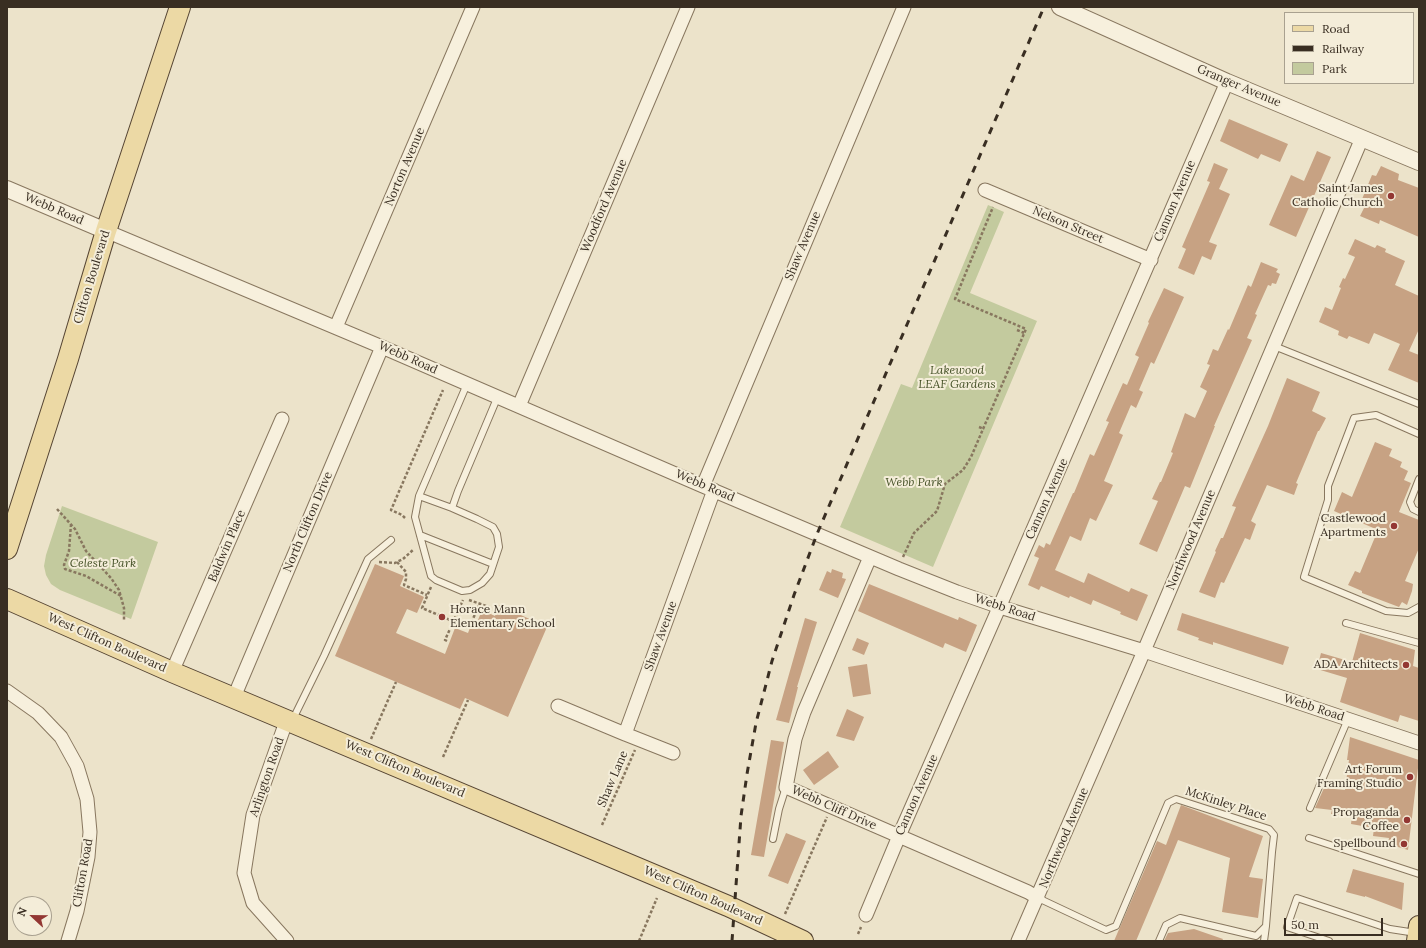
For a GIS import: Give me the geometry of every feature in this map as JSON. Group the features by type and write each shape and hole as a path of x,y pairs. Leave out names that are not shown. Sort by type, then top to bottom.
{"main road":[{"name":"Clifton Boulevard","path":"7,549 68,359 106,231 180,7"},
{"name":"West Clifton Boulevard","path":"7,599 172,672 714,900 803,941"}],"street":[{"name":"Norton Avenue","path":"336,327 473,7"},
{"name":"Woodford Avenue","path":"519,406 688,7"},
{"name":"Shaw Avenue","path":"625,734 708,488 904,7"},
{"name":"Granger Avenue","path":"1060,7 1227,82 1419,162"},
{"name":"Cannon Avenue","path":"866,915 1227,82"},
{"name":"Northwood Avenue","path":"1018,941 1038,898 1144,651 1362,138"},
{"name":"Webb Road","path":"7,189 498,396 870,557 957,592 1000,607 1144,651 1419,743"},
{"name":"Nelson Street","path":"985,190 1151,260"},
{"name":"North Clifton Drive","path":"234,697 382,347"},
{"name":"Baldwin Place","path":"172,672 282,419"},
{"name":"Webb Cliff Drive","path":"870,557 804,712 794,746 786,787 1028,892 1038,898"},
{"name":"Clifton Road","path":"7,691 38,714 62,737 77,766 87,799 90,832 88,857 77,911 68,941"},
{"path":"558,706 674,753"},
{"name":"Arlington Road","path":"287,941 253,903 244,873 253,816 289,720"}],"lane":[{"path":"1274,346 1419,404"},
{"path":"419,496 452,508 493,528 497,534 499,547 490,574 482,583 470,590 462,591 436,580 431,576 415,518 419,496 467,384"},
{"path":"452,508 498,396"},
{"path":"1419,434 1376,415 1354,418 1328,486 1328,500 1304,577 1386,611 1408,613 1419,607"},
{"path":"1419,479 1410,502 1412,509 1419,512"},
{"path":"420,535 493,564"},
{"path":"289,720 324,656 368,559 391,540"},
{"path":"1346,623 1419,643"},
{"path":"1310,808 1348,719"},
{"path":"773,839 779,809 786,787"},
{"name":"McKinley Place","path":"1106,930 1116,926 1168,804 1176,799 1253,823 1269,829 1274,835 1266,926"},
{"path":"1309,838 1419,874"},
{"name":"Webb Cliff Drive","path":"1038,898 1106,930"},
{"path":"1329,941 1287,927 1296,898 1390,929 1418,933"},
{"path":"1159,941 1166,925 1180,918 1256,936 1266,926"},
{"path":"1264,941 1266,926"}],"path":[{"path":"899,569 914,533 937,511 945,484 967,465 984,429 1026,329 954,298 994,205"},
{"path":"1016,330 1024,334"},
{"path":"979,427 984,429"},
{"path":"57,508 75,529 86,551 111,578 121,596 124,608 124,620"},
{"path":"71,524 69,551 64,565 66,571 86,576 121,596"},
{"path":"374,563 396,562 403,559 414,550"},
{"path":"396,562 406,572 404,585 427,596"},
{"path":"431,586 422,608 469,628 480,603"},
{"path":"447,641 445,640 463,599"},
{"path":"366,753 396,682"},
{"path":"443,757 468,700"},
{"name":"Shaw Lane","path":"602,825 640,740"},
{"path":"785,914 832,806"},
{"path":"639,941 657,898"}],"green space":[{"name":"Webb Park","path":"988,205 1004,212 970,293 1037,321 933,567 840,527 901,384 912,388"},
{"name":"Celeste Park","path":"62,506 158,542 131,619 60,590 51,584 46,575 44,566 46,555"}],"building":[{"path":"1229,119 1288,144 1280,162 1261,154 1258,159 1220,141"},
{"path":"1317,151 1331,157 1296,237 1269,225 1291,175 1304,181"},
{"path":"1214,163 1228,169 1219,189 1230,194 1209,242 1217,245 1211,260 1202,256 1194,275 1178,268 1186,249 1182,247 1210,182 1207,181"},
{"name":"Saint James Catholic Church","path":"1381,166 1399,174 1398,180 1419,188 1419,237 1380,220 1379,224 1360,216 1365,206 1360,204 1372,175 1376,176"},
{"path":"1355,239 1375,248 1377,245 1386,249 1385,252 1405,261 1395,285 1419,296 1419,329 1409,351 1419,355 1419,383 1388,370 1400,344 1374,333 1369,344 1349,336 1347,339 1338,335 1339,331 1319,322 1325,307 1332,310 1341,288 1339,287 1343,278 1345,279 1355,257 1348,254"},
{"path":"1261,262 1278,269 1276,272 1280,274 1276,284 1272,283 1271,286 1268,285 1255,314 1257,315 1247,338 1252,340 1214,426 1190,488 1185,486 1157,552 1139,544 1158,501 1152,499 1173,453 1171,452 1185,413 1195,418 1207,391 1200,387 1210,365 1207,364 1213,349 1218,351 1228,329 1229,330 1248,285 1251,287"},
{"path":"1164,288 1184,297 1154,364 1151,362 1139,390 1143,392 1136,408 1131,405 1119,433 1123,435 1104,481 1113,485 1096,521 1090,518 1081,541 1070,536 1055,570 1084,583 1088,573 1129,592 1131,588 1148,595 1137,621 1120,614 1121,612 1093,600 1091,605 1070,596 1069,598 1041,586 1039,590 1028,585 1039,558 1034,556 1039,545 1044,548 1046,543 1050,545 1090,454 1094,456 1109,422 1106,421 1123,383 1127,385 1139,357 1135,355"},
{"path":"1287,378 1320,392 1312,411 1326,418 1318,431 1296,483 1298,484 1294,495 1267,485 1251,521 1256,524 1250,540 1245,538 1224,583 1221,582 1215,598 1199,592 1216,552 1215,551 1221,538 1223,538 1236,507 1232,506 1268,426"},
{"name":"Castlewood Apartments","path":"1375,442 1392,449 1389,456 1402,462 1400,467 1408,471 1404,480 1411,483 1399,512 1419,520 1419,548 1405,581 1413,584 1412,591 1407,605 1402,602 1399,607 1362,593 1362,591 1348,585 1355,571 1360,573 1378,530 1334,511 1342,492 1352,497"},
{"path":"375,564 404,576 400,586 424,597 417,613 407,609 396,633 445,654 455,628 468,633 473,620 478,620 482,610 495,616 499,605 547,627 508,717 465,698 460,709 335,656"},
{"path":"832,569 843,573 842,578 846,579 838,598 819,590 827,571 831,573"},
{"path":"869,584 958,620 959,617 977,625 966,652 945,643 943,648 858,611"},
{"path":"1182,613 1289,647 1283,665 1213,642 1213,645 1177,630"},
{"path":"805,618 817,622 797,687 789,723 776,720"},
{"path":"1360,633 1415,650 1413,666 1419,668 1419,721 1400,715 1398,722 1340,702 1347,678 1317,669 1321,653 1352,662"},
{"path":"857,638 869,643 864,655 852,650"},
{"path":"867,664 871,694 853,697 848,667"},
{"path":"847,709 864,717 854,741 836,736"},
{"path":"1350,737 1419,760 1408,850 1388,844 1389,838 1373,836 1374,828 1351,824 1352,816 1331,814 1332,810 1315,808 1324,788 1345,790"},
{"path":"771,740 784,742 764,857 751,855"},
{"path":"828,751 839,767 814,785 803,770"},
{"path":"1181,805 1263,836 1249,877 1263,879 1258,918 1222,912 1230,858 1178,840 1136,941 1114,941 1157,841 1166,845"},
{"path":"786,833 806,841 788,884 768,876"},
{"path":"1353,869 1404,883 1402,910 1365,896 1346,892"},
{"path":"1194,929 1223,939 1222,941 1164,941 1168,933"}],"railway":[{"path":"732,941 741,816 756,723 772,661 794,595 817,534 1044,7"}],"place":[{"name":"Saint James Catholic Church","path":"1391,196"},
{"name":"Castlewood Apartments","path":"1394,526"},
{"name":"Horace Mann Elementary School","path":"442,617"},
{"name":"ADA Architects","path":"1406,665"},
{"name":"Art Forum Framing Studio","path":"1410,777"},
{"name":"Propaganda Coffee","path":"1407,820"},
{"name":"Spellbound","path":"1404,844"}],"park label":[{"name":"Lakewood LEAF Gardens","path":"957,378"}]}
